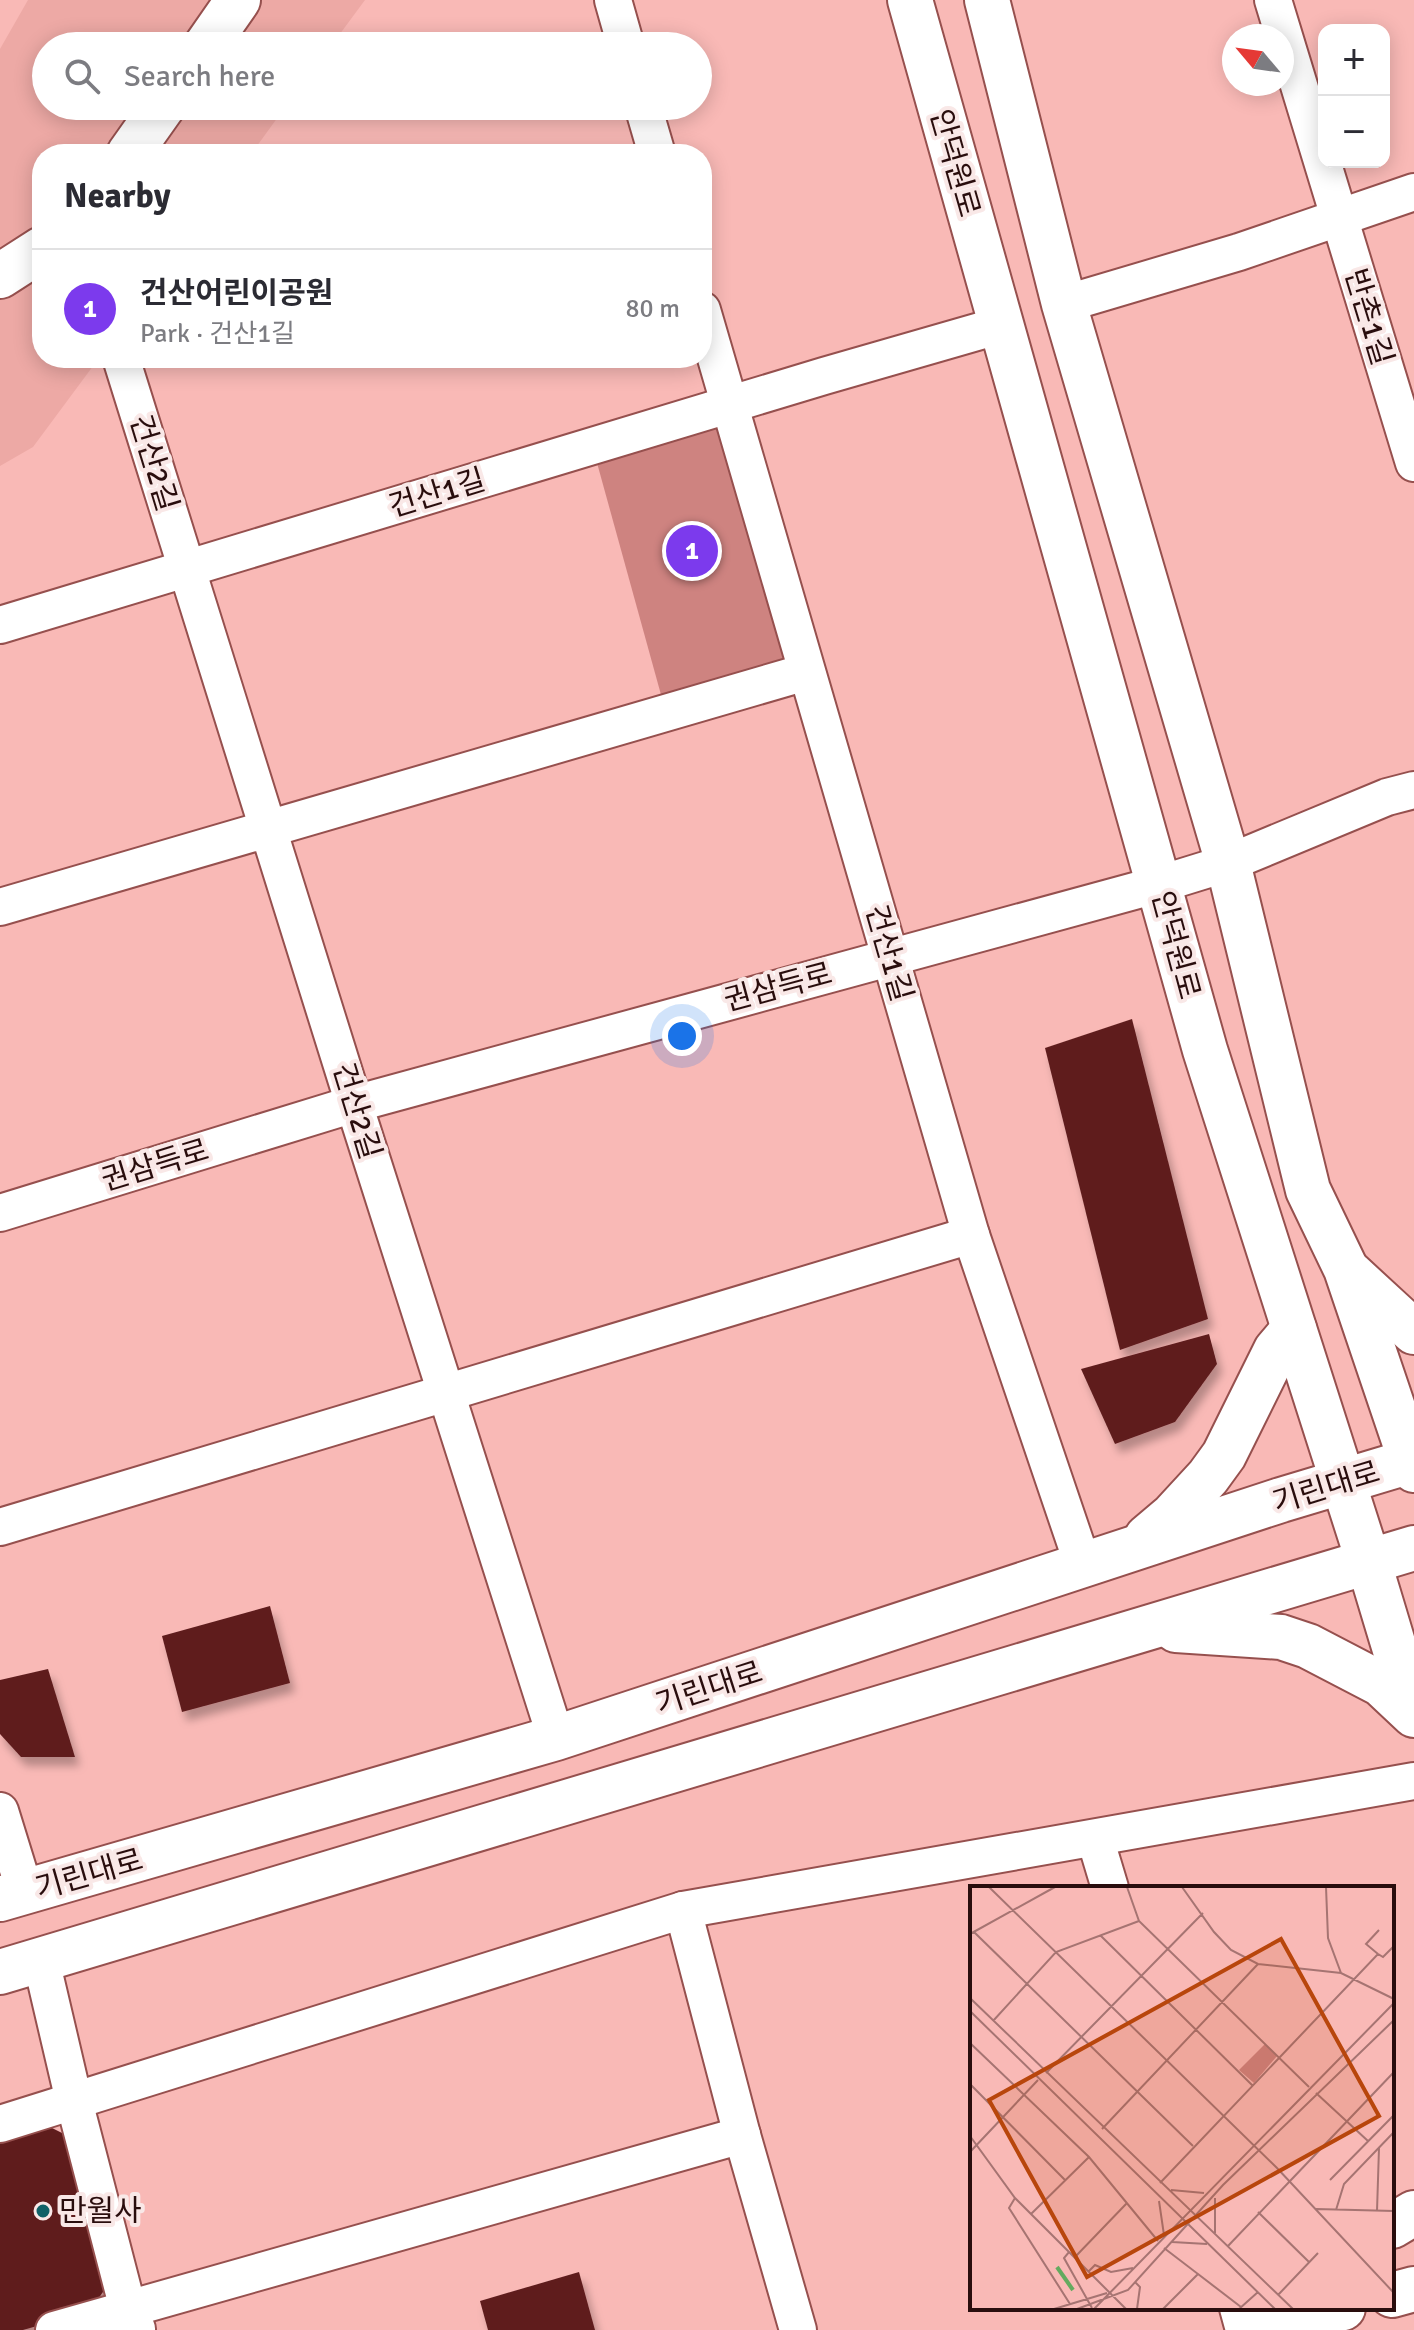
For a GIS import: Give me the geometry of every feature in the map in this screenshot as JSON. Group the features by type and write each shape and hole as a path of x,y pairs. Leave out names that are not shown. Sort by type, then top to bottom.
{"street":[{"path":"216,32 238,0"},
{"path":"613,0 622,32"},
{"name":"안덕원로","path":"910,0 1205,1050 1414,1714"},
{"path":"987,0 1064,304 1228,863 1308,1190 1346,1269 1413,1464"},
{"name":"반촌1길","path":"1273,0 1414,463"},
{"path":"136,144 153,120"},
{"path":"647,120 654,144"},
{"path":"1064,304 1239,252 1414,192"},
{"path":"0,276 32,255"},
{"name":"건산1길","path":"187,568 1001,325"},
{"name":"건산1길","path":"712,345 971,1235 1083,1565"},
{"name":"건산2길","path":"124,368 556,1738"},
{"path":"0,625 187,568"},
{"path":"0,907 806,672"},
{"name":"권삼득로","path":"0,1213 354,1104 1160,884 1228,863 1387,797 1414,790"},
{"path":"0,1527 971,1235"},
{"path":"1346,1269 1414,1332"},
{"path":"1134,1549 1173,1515 1224,1455 1276,1350 1294,1329"},
{"name":"기린대로","path":"13,1896 556,1738 1343,1481 1413,1464"},
{"path":"0,1972 1414,1548"},
{"path":"1150,1629 1281,1637 1308,1646 1381,1684 1414,1714"},
{"path":"0,2124 683,1910 1414,1781"},
{"path":"0,1811 13,1896"},
{"path":"1095,1838 1109,1886"},
{"path":"683,1910 742,2135 798,2330"},
{"path":"41,1960 74,2101 133,2320"},
{"path":"54,2330 133,2320 742,2135"},
{"path":"1394,2225 1414,2213"},
{"path":"1394,2294 1414,2289"},
{"path":"1239,2310 1244,2330"},
{"path":"1265,2330 1336,2310"}],"shaded area":[{"path":"28,0 365,0 341,32 32,32 32,120 276,120 258,144 32,144 32,368 92,368 33,447 0,466 0,49"},
{"path":"708,420 728,427 790,650 781,669 663,702 594,452"}],"building":[{"path":"1132,1019 1208,1319 1120,1350 1045,1048"},
{"path":"1209,1334 1217,1364 1175,1422 1115,1444 1081,1369"},
{"path":"270,1606 290,1683 182,1712 162,1636"},
{"path":"48,1669 75,1757 21,1757 0,1734 0,1680"},
{"name":"만월사","path":"38,2121 66,2135 107,2286 90,2311 23,2330 0,2330 0,2133"},
{"path":"579,2272 595,2330 488,2330 480,2301"}],"place":[{"name":"건산어린이공원","path":"692,551"},
{"name":"만월사","path":"43,2211"}]}
